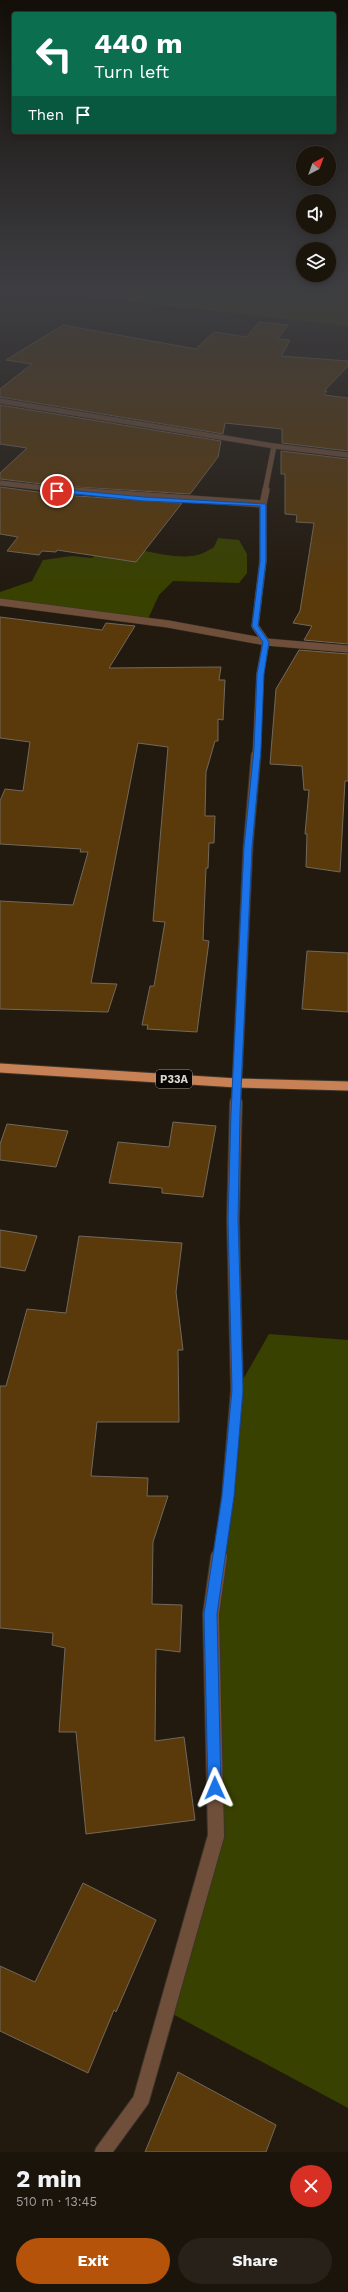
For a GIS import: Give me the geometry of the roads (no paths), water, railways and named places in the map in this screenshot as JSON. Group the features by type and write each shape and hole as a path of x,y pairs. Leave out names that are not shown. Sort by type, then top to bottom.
{"main road":[{"name":"P33A","path":"0,1068 237,1083 348,1086"}],"street":[{"path":"0,401 274,446 348,455"},
{"path":"103,2152 141,2100 180,1968 216,1836 211,1614 228,1496 237,1390 233,1219 237,1083 248,847 257,749 260,674 266,642 255,626 263,561 263,504 274,446"},
{"path":"0,483 72,493 144,499 263,504"},
{"path":"0,602 168,624 266,642 348,649"}]}
